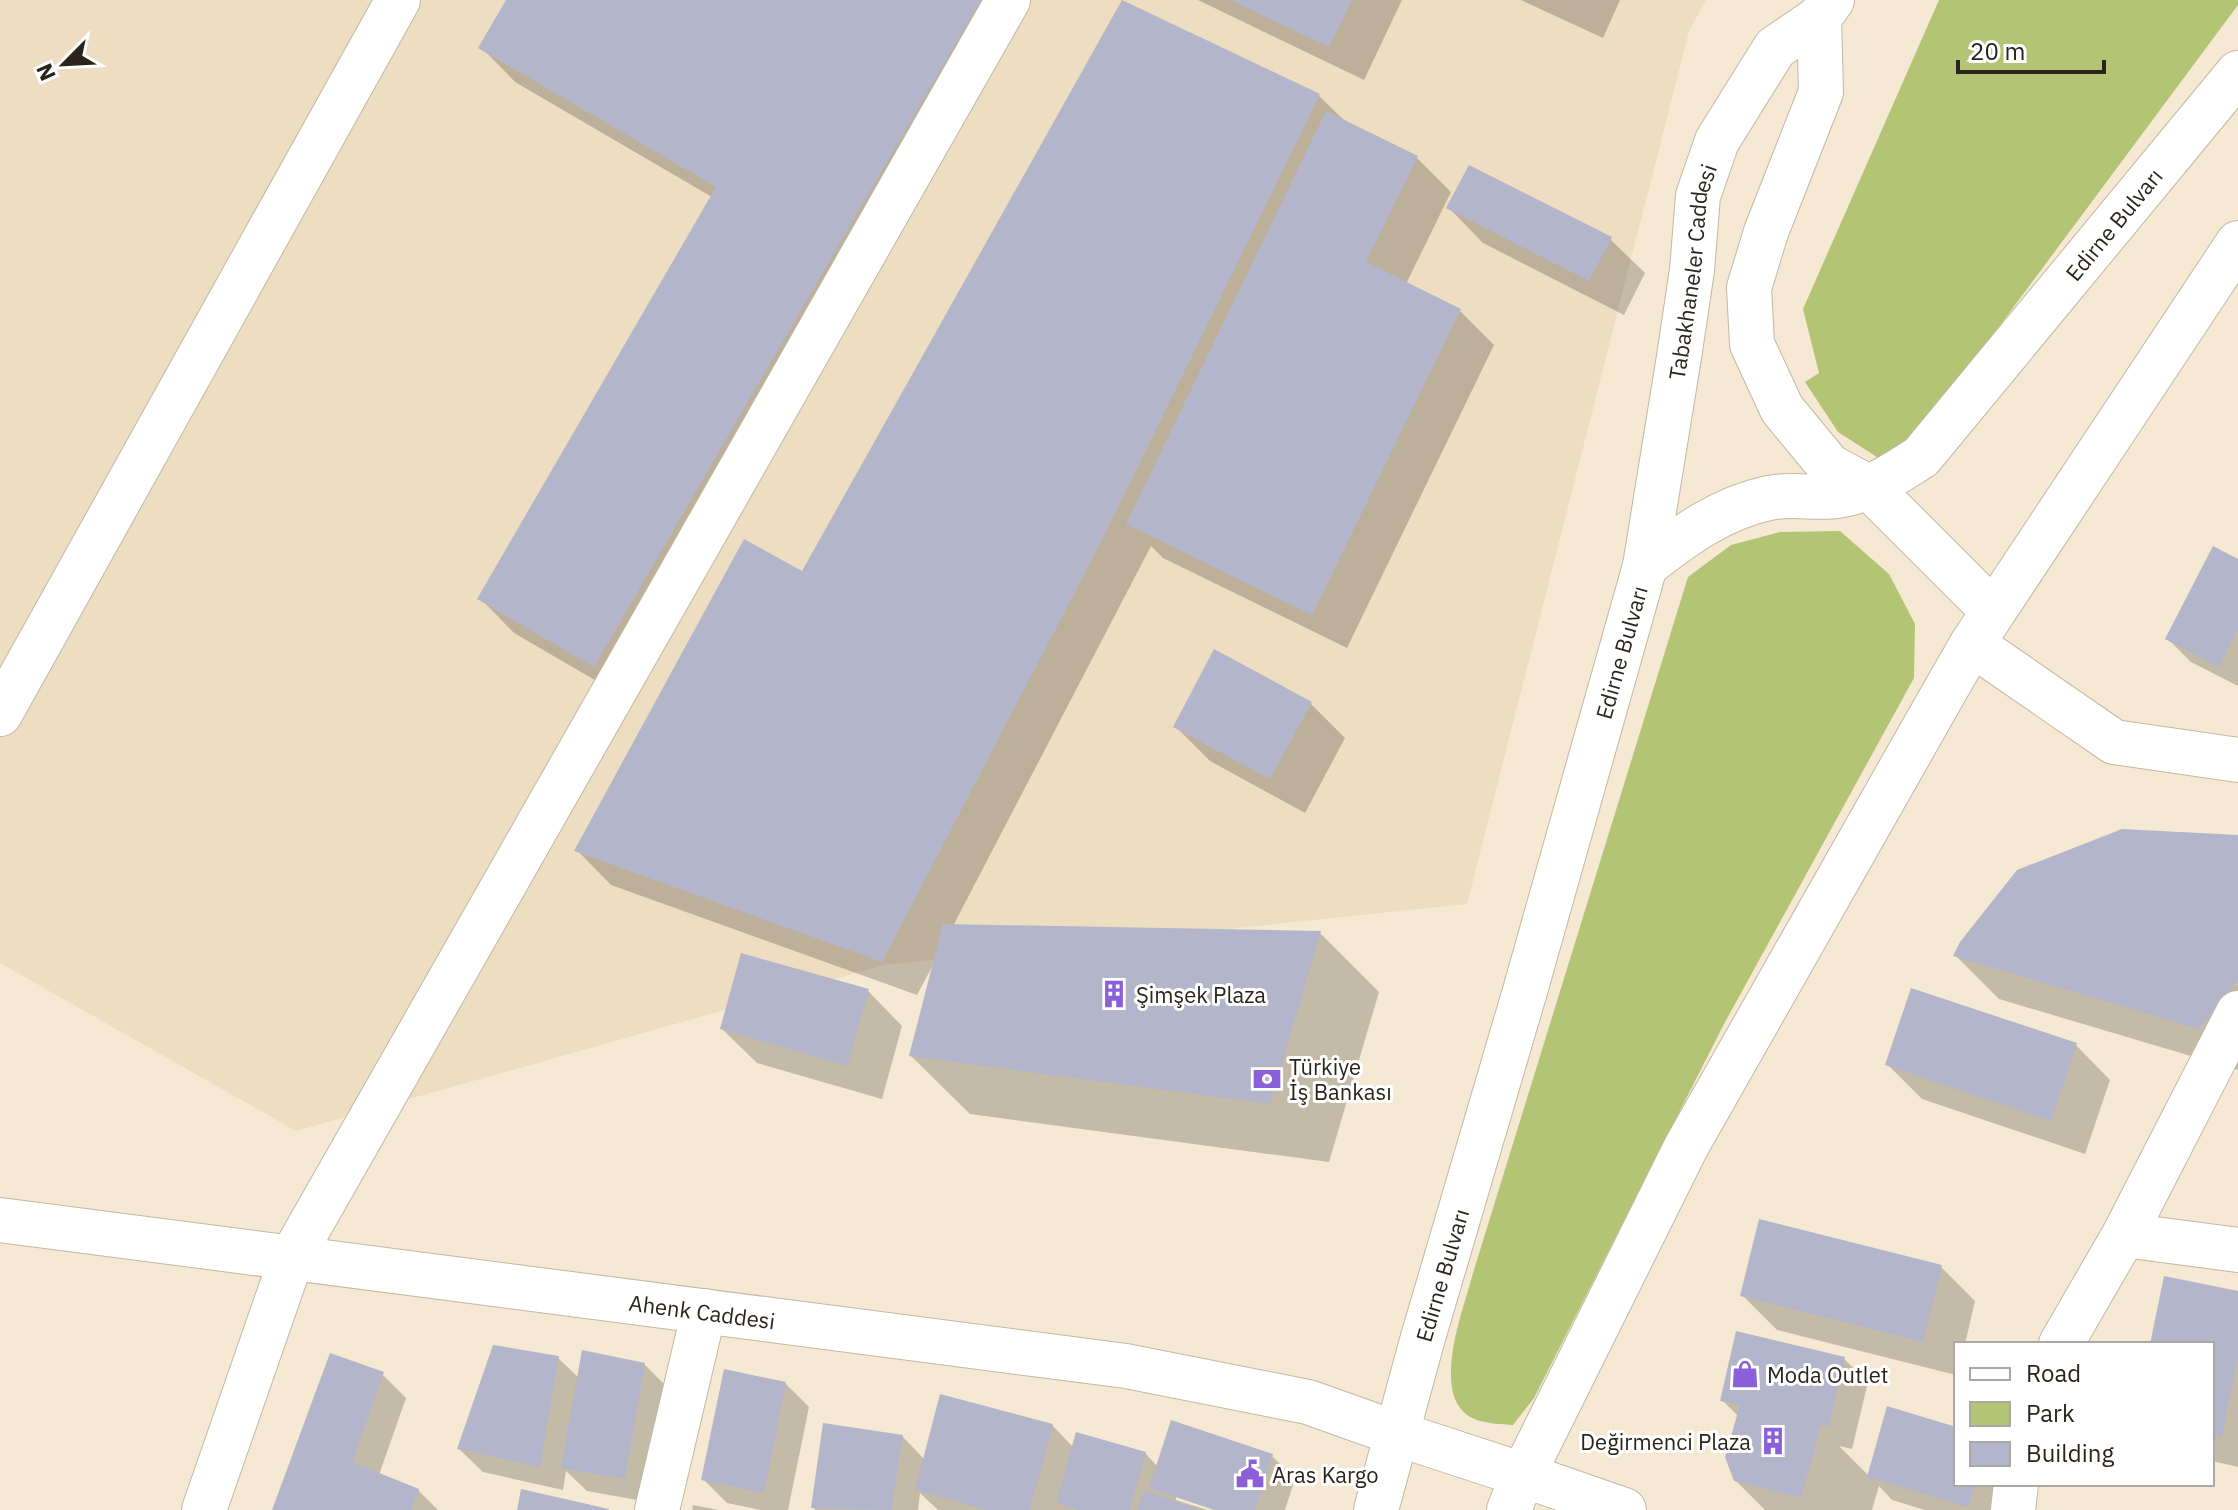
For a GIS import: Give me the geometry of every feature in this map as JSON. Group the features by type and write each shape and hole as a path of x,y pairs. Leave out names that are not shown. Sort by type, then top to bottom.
{"main road":[{"path":"0,714 398,0"},
{"path":"204,1510 292,1257 1008,0"},
{"name":"Tabakhaneler Caddesi","path":"1645,566 1692,270 1698,196 1717,141 1775,48 1826,9"},
{"name":"Tabakhaneler Caddesi","path":"1826,9 1821,92 1766,232 1749,288 1752,344 1782,409 1829,466 1870,488 1983,627 2114,742 2238,760"},
{"name":"Edirne Bulvarı","path":"1376,1510 1645,566 1701,525 1739,506 1770,498 1835,496 1870,488 1921,457 2238,73"},
{"path":"1516,1492 1686,1147 1983,627 2238,243"},
{"path":"1683,331 1708,326 1735,333 1752,344"},
{"path":"2062,1342 2124,1235 2238,1013"},
{"name":"Ahenk Caddesi","path":"0,1220 1126,1366 1308,1402 1398,1434 1516,1492 1624,1510"},
{"path":"2124,1235 2238,1250"},
{"path":"657,1510 704,1311"},
{"path":"2013,1510 2016,1486"}],"shaded area":[{"path":"0,0 1706,0 1689,31 1467,904 884,965 296,1131 0,963"}],"green space":[{"path":"1939,0 2238,0 2238,5 1894,468 1838,432 1805,382 1819,373 1803,309"},
{"path":"1840,531 1889,574 1915,624 1914,678 1724,1024 1534,1398 1513,1425 1477,1420 1462,1410 1454,1394 1452,1353 1457,1331 1688,577 1731,545 1780,532"}],"building":[{"path":"506,0 981,0 594,667 477,599 716,187 478,48"},
{"path":"1122,0 1320,94 1103,538 882,962 574,851 744,539 802,571"},
{"path":"1231,0 1352,0 1329,47"},
{"path":"1326,111 1418,156 1366,262 1461,309 1312,615 1126,524"},
{"path":"1469,165 1612,237 1589,281 1446,208"},
{"path":"2213,546 2238,559 2238,629 2219,667 2165,639"},
{"path":"1214,649 1312,702 1270,779 1173,727"},
{"path":"2122,829 2238,835 2238,980 2199,1029 1953,956 1960,942 2017,870"},
{"name":"Şimşek Plaza","path":"943,924 1321,931 1270,1104 909,1056"},
{"path":"741,953 869,989 847,1066 720,1029"},
{"path":"1911,988 2077,1043 2051,1121 1885,1065"},
{"path":"1759,1219 1942,1265 1923,1342 1740,1296"},
{"path":"2164,1276 2238,1291 2238,1357 2222,1437 2214,1435 2214,1342 2150,1342"},
{"path":"1736,1331 1845,1357 1829,1427 1821,1425 1801,1498 1734,1481 1725,1457 1740,1405 1720,1401"},
{"path":"493,1345 559,1356 540,1467 457,1449"},
{"path":"582,1350 645,1363 625,1479 561,1468"},
{"path":"330,1353 384,1372 352,1462 419,1489 411,1510 272,1510"},
{"path":"724,1369 786,1382 764,1493 701,1480"},
{"path":"940,1394 1053,1424 1030,1510 988,1510 915,1490"},
{"path":"1887,1406 1954,1426 1954,1486 1974,1486 1968,1507 1867,1477"},
{"path":"1171,1420 1273,1454 1255,1510 1214,1510 1149,1488"},
{"path":"823,1423 903,1435 891,1510 811,1508"},
{"path":"1076,1432 1146,1452 1130,1510 1079,1510 1056,1503"},
{"path":"521,1489 609,1509 609,1510 517,1510"},
{"path":"1144,1490 1200,1510 1137,1510"}],"place":[{"name":"Şimşek Plaza","path":"1114,994"},
{"name":"Türkiye İş Bankası","path":"1267,1079"},
{"name":"Moda Outlet","path":"1745,1374"},
{"name":"Değirmenci Plaza","path":"1773,1441"},
{"name":"Aras Kargo","path":"1250,1474"}]}
